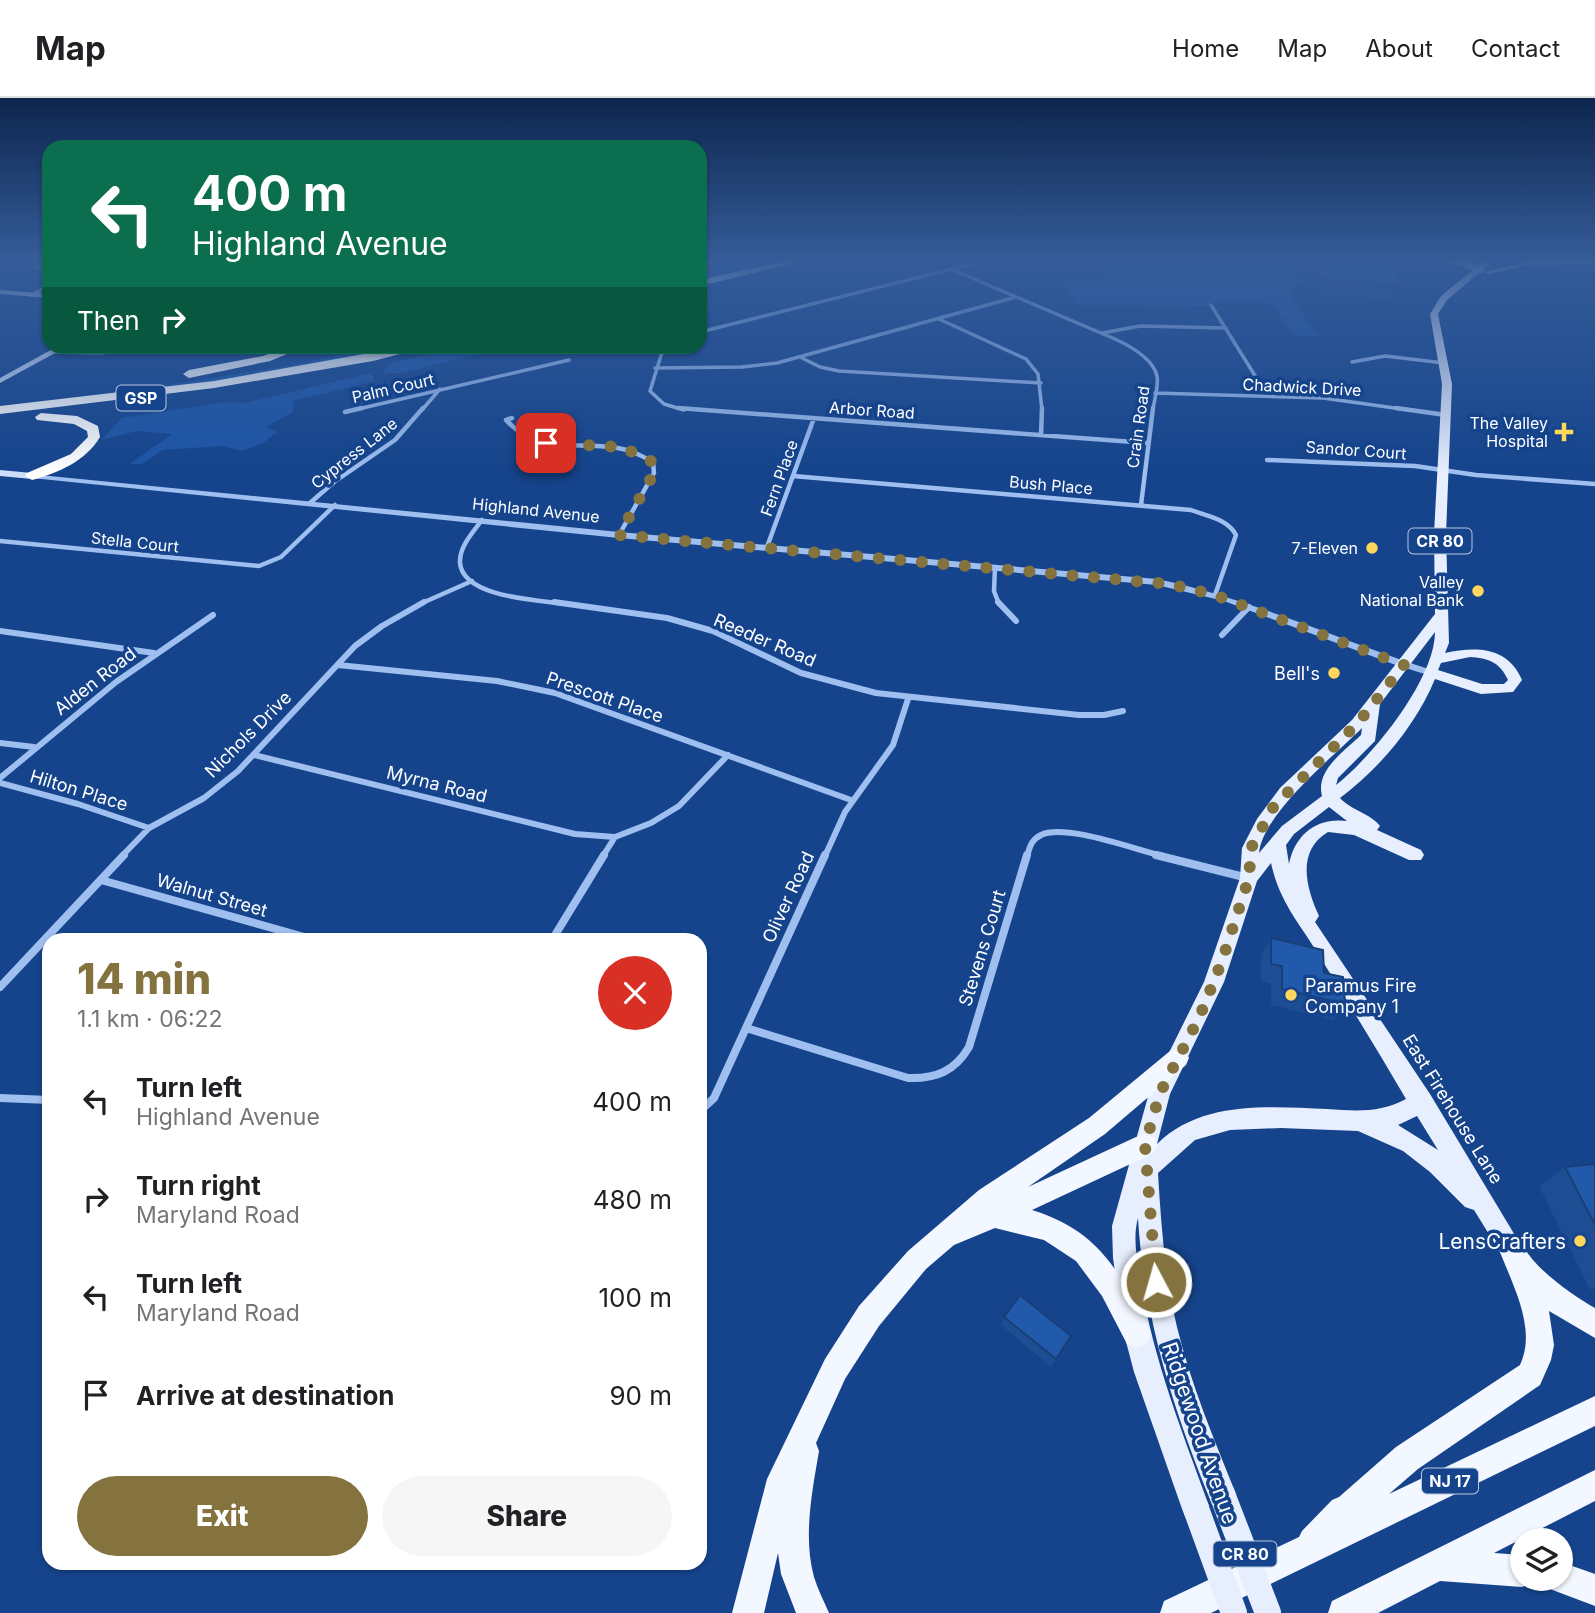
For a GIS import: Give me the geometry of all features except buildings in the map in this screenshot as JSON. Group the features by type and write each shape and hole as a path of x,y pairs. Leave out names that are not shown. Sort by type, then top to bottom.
{"highway":[{"path":"106,390 238,366 276,354"},
{"name":"GSP","path":"0,402 106,390 318,354"},
{"name":"GSP","path":"0,414 189,391 386,354"},
{"path":"0,414 69,418 83,421 93,429 94,436 86,449 65,462 32,476"},
{"path":"748,1613 778,1490 835,1369 863,1324 916,1260 988,1199 1068,1147 1114,1113 1178,1058"},
{"path":"942,1238 1146,1157"},
{"path":"995,1216 1044,1225 1080,1246 1102,1271 1137,1334"},
{"path":"1513,1252 1549,1294 1571,1311 1595,1324"},
{"path":"1306,1551 1343,1511 1349,1509 1397,1465 1530,1375 1539,1357 1541,1334 1513,1252"},
{"name":"NJ 17","path":"1176,1613 1595,1411"},
{"path":"807,1432 793,1544 801,1587 813,1613"},
{"path":"1344,1613 1595,1485"},
{"path":"1437,1565 1510,1569"},
{"path":"1573,1582 1595,1590"}],"main road":[{"name":"Ridgewood Avenue","path":"1249,878 1300,819 1356,776 1388,743 1412,712 1434,666 1442,642 1439,617 1440,534 1446,415 1444,363 1437,331"},
{"path":"1,379 49,354"},
{"name":"Highland Avenue","path":"0,472 32,476"},
{"name":"Ridgewood Avenue","path":"1234,1613 1159,1408 1137,1334 1125,1258 1124,1226 1146,1157 1160,1093 1214,982 1249,878 1251,848 1274,806 1336,746 1373,705 1439,617"},
{"path":"1323,945 1304,903 1297,873 1303,847 1315,833 1325,827 1344,827 1417,851 1357,819 1330,798 1327,784 1330,776 1370,737 1373,705"},
{"name":"East Firehouse Lane","path":"1277,845 1282,876 1297,913 1323,945 1513,1252"},
{"path":"1146,1157 1186,1133 1209,1124 1247,1119 1349,1121 1389,1118 1422,1101"},
{"path":"1349,1121 1388,1131 1412,1144 1445,1171 1496,1224"},
{"name":"Ridgewood Avenue","path":"1146,1157 1153,1264 1168,1343 1181,1385 1268,1613"}],"street":[{"path":"655,368 742,367 802,358 897,331"},
{"path":"964,331 1026,359 1040,373 1041,435"},
{"name":"Crain Road","path":"1097,331 1135,350 1151,365 1157,377 1141,505"},
{"path":"1102,333 1111,331"},
{"path":"1228,331 1267,396"},
{"name":"Arbor Road","path":"661,354 650,391 657,400 672,407 695,412 814,418 1147,443"},
{"path":"1352,362 1362,358 1383,357 1444,363"},
{"path":"802,358 820,367 839,371 1041,383"},
{"name":"Palm Court","path":"345,412 569,360"},
{"name":"Cypress Lane","path":"310,503 334,482 395,440 440,389"},
{"name":"Chadwick Drive","path":"1155,393 1347,400 1446,415"},
{"path":"512,418 506,420 527,439 546,443 622,447 653,462 654,473 619,535"},
{"name":"Fern Place","path":"767,547 814,418"},
{"name":"Sandor Court","path":"1267,460 1320,460 1595,484"},
{"name":"Highland Avenue","path":"32,476 619,535 1157,582 1215,595 1404,665 1434,666"},
{"name":"Bush Place","path":"793,476 1141,505 1203,513 1232,527 1236,536 1215,595"},
{"name":"Stella Court","path":"0,541 250,566 267,564 281,557 335,505"},
{"path":"472,581 462,570 459,554 482,520"},
{"path":"996,567 991,585 995,600 1003,613 1016,621"},
{"name":"Nichols Drive","path":"51,933 149,828 204,799 254,755 355,646 392,618 429,598 472,581"},
{"name":"Reeder Road","path":"472,581 496,594 641,613 693,624 736,641 801,673 876,693 908,699 1079,715 1104,715 1123,711"},
{"path":"1222,635 1249,607"},
{"name":"Alden Road","path":"0,780 34,747 155,653 213,615"},
{"path":"0,631 155,653"},
{"name":"Prescott Place","path":"338,665 529,687 579,701 851,800"},
{"name":"Oliver Road","path":"707,1104 714,1098 851,800 893,745 908,699"},
{"path":"0,743 34,747"},
{"name":"Myrna Road","path":"254,755 575,834 615,837"},
{"path":"556,933 615,837 645,827 679,808 728,755"},
{"name":"Hilton Place","path":"0,780 149,828"},
{"name":"Stevens Court","path":"746,1028 908,1078 925,1079 952,1070 969,1047 1031,842 1040,833 1067,832 1249,878"},
{"name":"Walnut Street","path":"101,880 290,933"},
{"name":"Nichols Drive","path":"0,987 42,943"},
{"path":"0,1098 42,1100"}],"shaded area":[{"path":"1290,331 1315,331 1319,336 1294,336"},
{"path":"344,354 370,354 207,383 128,391 293,365"},
{"path":"429,354 478,354 402,373 382,373 391,363"},
{"path":"371,373 375,381 293,401 293,412 266,427 277,432 263,443 242,451 221,446 163,450 141,464 130,464 172,434 137,431 101,440 122,418 226,402 244,403"}],"place":[{"name":"The Valley Hospital","path":"1564,432"},
{"name":"7-Eleven","path":"1372,548"},
{"name":"Valley National Bank","path":"1478,591"},
{"name":"Bell's","path":"1334,673"},
{"name":"Paramus Fire Company 1","path":"1291,995"},
{"name":"LensCrafters","path":"1580,1241"}],"route":[{"path":"546,443 622,447 653,462 654,473 619,535 1169,584 1215,595 1404,665 1357,724 1274,806 1251,848 1249,878 1222,961 1199,1018 1160,1093 1145,1145 1156,1282"}]}
